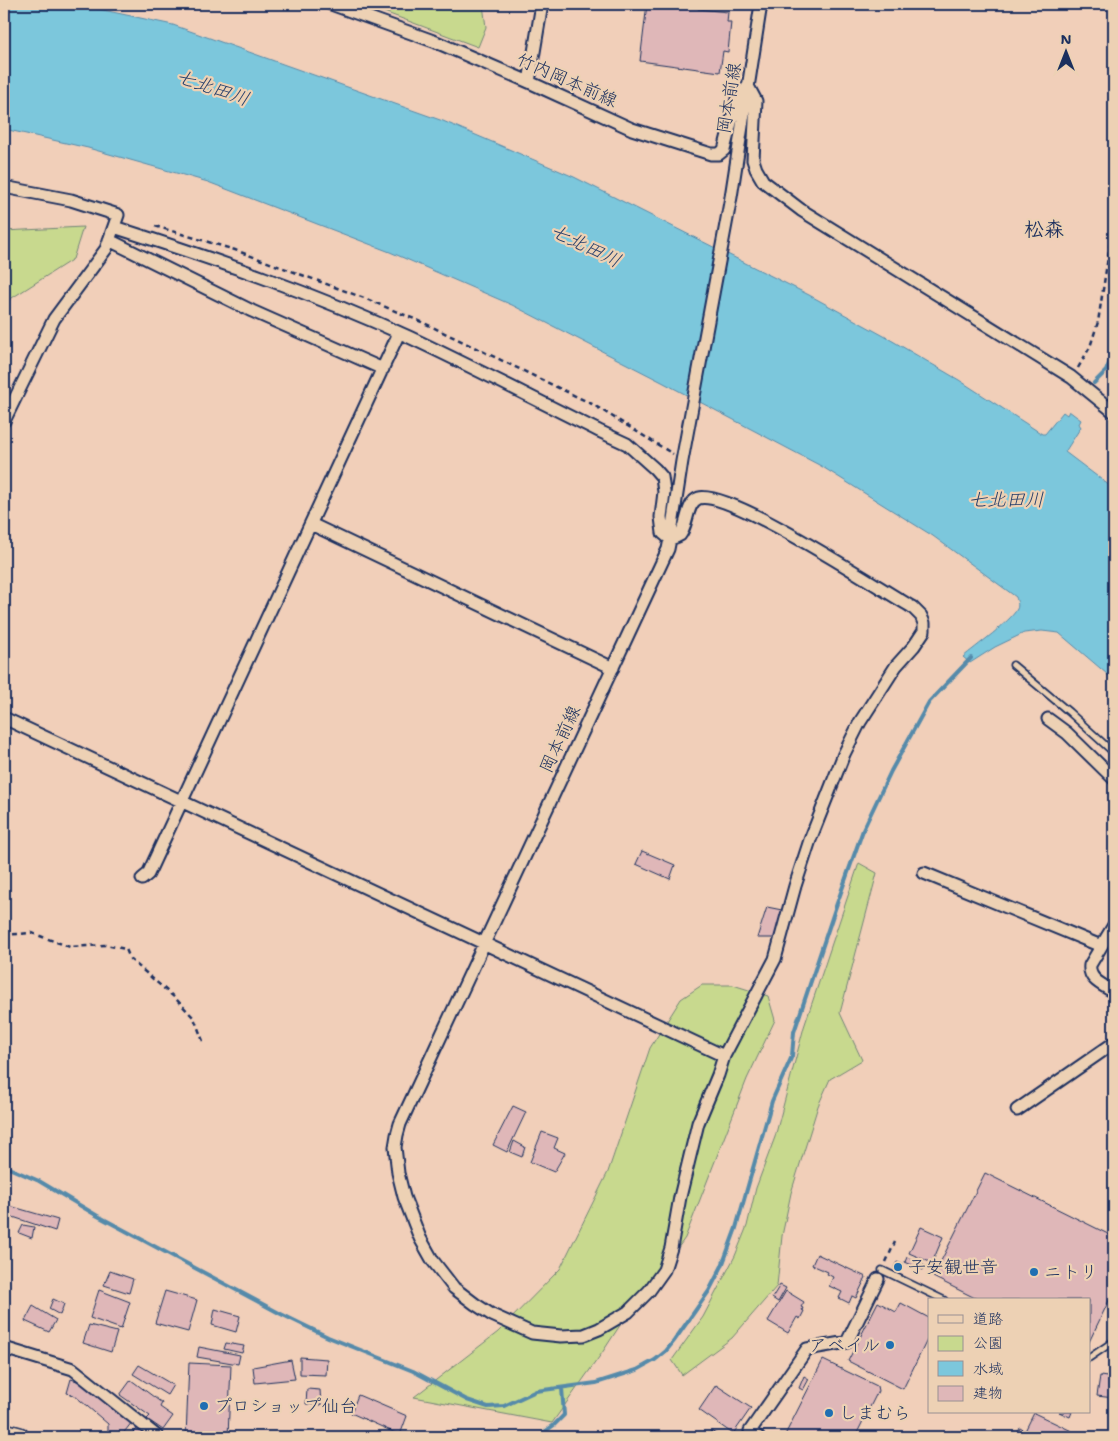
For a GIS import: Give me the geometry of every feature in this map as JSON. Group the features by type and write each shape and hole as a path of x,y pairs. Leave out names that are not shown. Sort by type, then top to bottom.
{"highway":[{"path":"4,1433 19,1437"}],"street":[{"name":"竹内岡本前線","path":"331,4 436,42 632,129 711,154 719,154 724,150 737,99 748,86"},
{"path":"529,82 542,4"},
{"name":"岡本前線","path":"669,544 685,528 688,512 694,501 699,498 709,498 721,501 777,525 912,607 921,616 924,623 924,631 914,646 896,666 860,722 844,754 810,840 795,886 776,960 724,1056 698,1122 680,1197 671,1248 664,1270 649,1291 628,1312 599,1330 584,1335 561,1336 532,1333 492,1315 475,1304 454,1288 432,1261 420,1238 404,1197 398,1173 395,1147 397,1135 400,1124 669,544 682,461 731,197 761,4"},
{"path":"748,86 756,101 753,160 763,181 801,210 1071,377 1114,412"},
{"path":"4,187 71,200 118,215 106,249 54,319 4,421"},
{"path":"114,227 203,255 324,301 399,333 628,444 662,478 664,492 661,517 663,533 669,544"},
{"path":"109,240 252,311 382,369"},
{"path":"142,879 148,874 182,802 399,333"},
{"path":"310,524 613,668"},
{"path":"4,718 724,1056"},
{"path":"1048,719 1067,733 1114,779"},
{"path":"924,873 1101,946"},
{"path":"1114,925 1090,965 1089,971 1090,976 1114,992"},
{"path":"1018,1110 1114,1043"},
{"path":"758,1437 750,1432 807,1349 847,1342 880,1274"},
{"path":"4,1348 73,1369 158,1437"}],"lane":[{"path":"1013,665 1114,753"},
{"path":"880,1274 939,1298"},
{"path":"1090,1357 1114,1341"}],"path":[{"path":"1071,377 1090,347 1098,322 1114,218"},
{"path":"4,935 32,933 70,948 105,945 126,949 130,959 175,998 194,1018 203,1041"},
{"path":"880,1274 895,1242"}],"green space":[{"path":"369,4 480,4 483,5 486,27 478,47 368,6"},
{"path":"83,227 73,259 4,303 4,231"},
{"path":"859,863 877,873 840,1013 862,1060 830,1079 818,1106 791,1193 782,1236 777,1286 732,1338 682,1375 672,1360 703,1317 735,1256 747,1226 756,1188 775,1137 804,1027"},
{"path":"702,985 733,985 768,996 775,1020 747,1079 685,1238 643,1297 628,1313 552,1423 414,1397 498,1332 560,1269 608,1172 650,1048 681,999"}],"water":[{"name":"七北田川","path":"4,4 75,4 173,25 443,121 574,177 809,295 959,380 1042,434 1045,434 1063,412 1067,415 1069,411 1081,420 1079,424 1081,427 1065,452 1114,489 1114,680 1059,633 1042,631 1024,633 995,647 970,663 963,657 1013,614 1018,606 1016,597 933,536 821,466 512,305 390,252 208,182 88,148 4,129"}],"building":[{"path":"647,4 698,4 698,9 728,12 727,22 731,22 728,52 723,51 720,72 640,61"},
{"path":"642,851 675,865 670,879 636,864"},
{"path":"767,907 782,910 776,938 757,938"},
{"path":"513,1106 526,1112 507,1152 493,1145"},
{"path":"542,1132 558,1138 554,1148 565,1153 554,1172 530,1162"},
{"path":"514,1141 525,1147 522,1157 510,1152"},
{"path":"985,1173 1114,1237 1114,1290 1090,1340 1090,1298 975,1298 933,1277"},
{"path":"4,1204 8,1206 4,1217"},
{"path":"10,1206 58,1220 55,1231 7,1215"},
{"path":"23,1225 34,1227 32,1238 19,1233"},
{"path":"921,1227 943,1237 932,1263 909,1253"},
{"path":"817,1254 866,1277 856,1298 852,1296 849,1303 839,1298 842,1292 829,1286 833,1277 827,1274 828,1272 812,1265"},
{"path":"907,1257 925,1266 923,1270 905,1262"},
{"path":"897,1262 903,1265 900,1271 894,1268"},
{"path":"110,1271 133,1279 129,1293 104,1285"},
{"path":"780,1285 786,1288 778,1302 772,1298"},
{"path":"99,1290 130,1302 121,1329 90,1318"},
{"path":"165,1291 197,1300 188,1332 155,1323"},
{"path":"786,1291 804,1302 801,1307 804,1311 800,1319 797,1317 788,1333 768,1321"},
{"path":"53,1299 64,1304 60,1315 49,1309"},
{"path":"878,1302 896,1312 901,1303 928,1317 928,1338 903,1389 848,1361"},
{"path":"33,1306 56,1320 49,1332 25,1321"},
{"path":"215,1309 240,1316 236,1332 212,1325"},
{"path":"89,1325 117,1332 111,1352 83,1343"},
{"path":"226,1343 244,1346 242,1353 224,1349"},
{"path":"199,1347 240,1355 238,1364 197,1357"},
{"path":"300,1357 327,1359 326,1375 300,1374"},
{"path":"291,1360 295,1379 255,1383 253,1367"},
{"path":"823,1360 877,1386 878,1391 855,1437 790,1437 785,1435"},
{"path":"189,1363 231,1365 228,1437 186,1437"},
{"path":"139,1365 173,1385 167,1395 133,1374"},
{"path":"804,1376 809,1379 803,1390 799,1388"},
{"path":"1100,1376 1114,1378 1114,1398 1097,1396"},
{"path":"71,1379 86,1384 132,1422 122,1435 108,1436 108,1424 74,1395 67,1393"},
{"path":"131,1380 162,1403 160,1407 173,1416 163,1430 147,1419 150,1416 120,1395"},
{"path":"716,1385 751,1408 733,1434 699,1410"},
{"path":"307,1389 320,1390 321,1405 306,1404"},
{"path":"358,1395 407,1416 400,1435 351,1413"},
{"path":"1034,1414 1036,1414 1084,1437 1016,1437 1020,1428 1025,1431"},
{"path":"138,1428 149,1437 129,1437"},
{"path":"711,1431 721,1437 706,1437"}],"waterway":[{"path":"1094,383 1106,371 1114,351"},
{"path":"4,1166 39,1181 96,1215 281,1314 328,1337 413,1371 467,1400 488,1407 504,1406 536,1391 596,1383 637,1370 666,1351 709,1291 722,1266 736,1228 772,1101 792,1056 794,1032 863,830 891,771 929,702 971,658"},
{"path":"538,1437 564,1415 562,1388"}],"place":[{"name":"子安観世音","path":"898,1267"},
{"name":"ニトリ","path":"1034,1272"},
{"name":"アベイル","path":"890,1345"},
{"name":"プロショップ仙台","path":"204,1406"},
{"name":"しまむら","path":"829,1413"}],"district":[{"name":"松森","path":"1044,229"}]}
